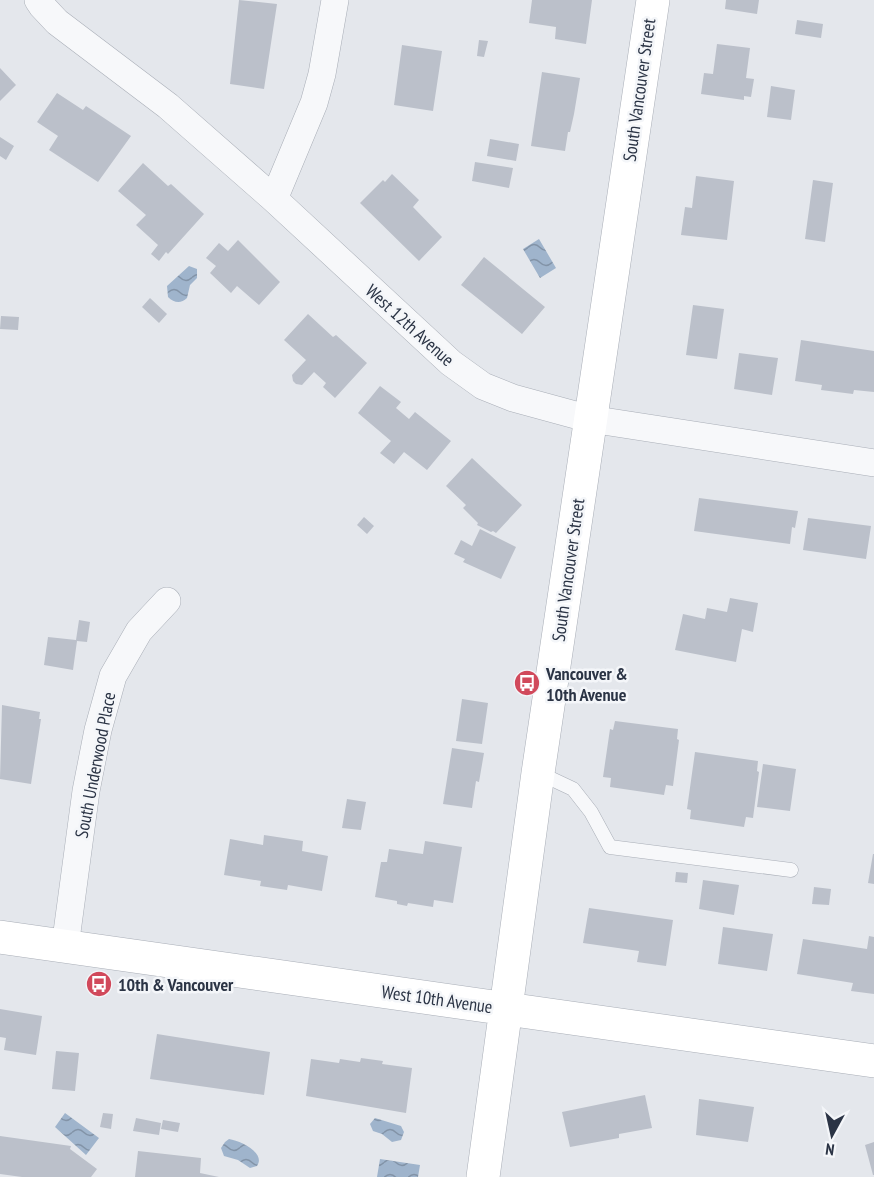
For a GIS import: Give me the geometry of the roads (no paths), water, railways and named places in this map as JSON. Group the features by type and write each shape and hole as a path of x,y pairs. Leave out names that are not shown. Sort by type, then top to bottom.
{"street":[{"name":"West 12th Avenue","path":"38,0 57,22 168,106 274,199 442,355 483,386 513,398 590,419 874,463"},
{"path":"274,199 314,103 322,74 335,0"},
{"name":"South Vancouver Street","path":"483,1177 538,773 653,0"},
{"name":"South Underwood Place","path":"65,946 86,791 98,730 113,676 138,632 167,601"},
{"name":"West 10th Avenue","path":"0,937 874,1061"}],"lane":[{"path":"538,773 573,789 591,812 610,847 791,870"}],"water":[{"path":"539,239 556,268 540,278 523,249"},
{"path":"189,266 197,269 197,278 190,285 185,300 173,301 168,297 167,286"},
{"path":"65,1113 99,1138 86,1155 55,1127"},
{"path":"375,1118 401,1126 404,1132 401,1140 392,1142 382,1134 373,1131 370,1124"},
{"path":"229,1139 251,1148 258,1157 257,1166 250,1168 238,1160 224,1156 221,1148"},
{"path":"380,1159 420,1165 418,1177 377,1177"}],"place":[{"name":"Vancouver & 10th Avenue","path":"527,683"},
{"name":"10th & Vancouver","path":"99,984"}]}
